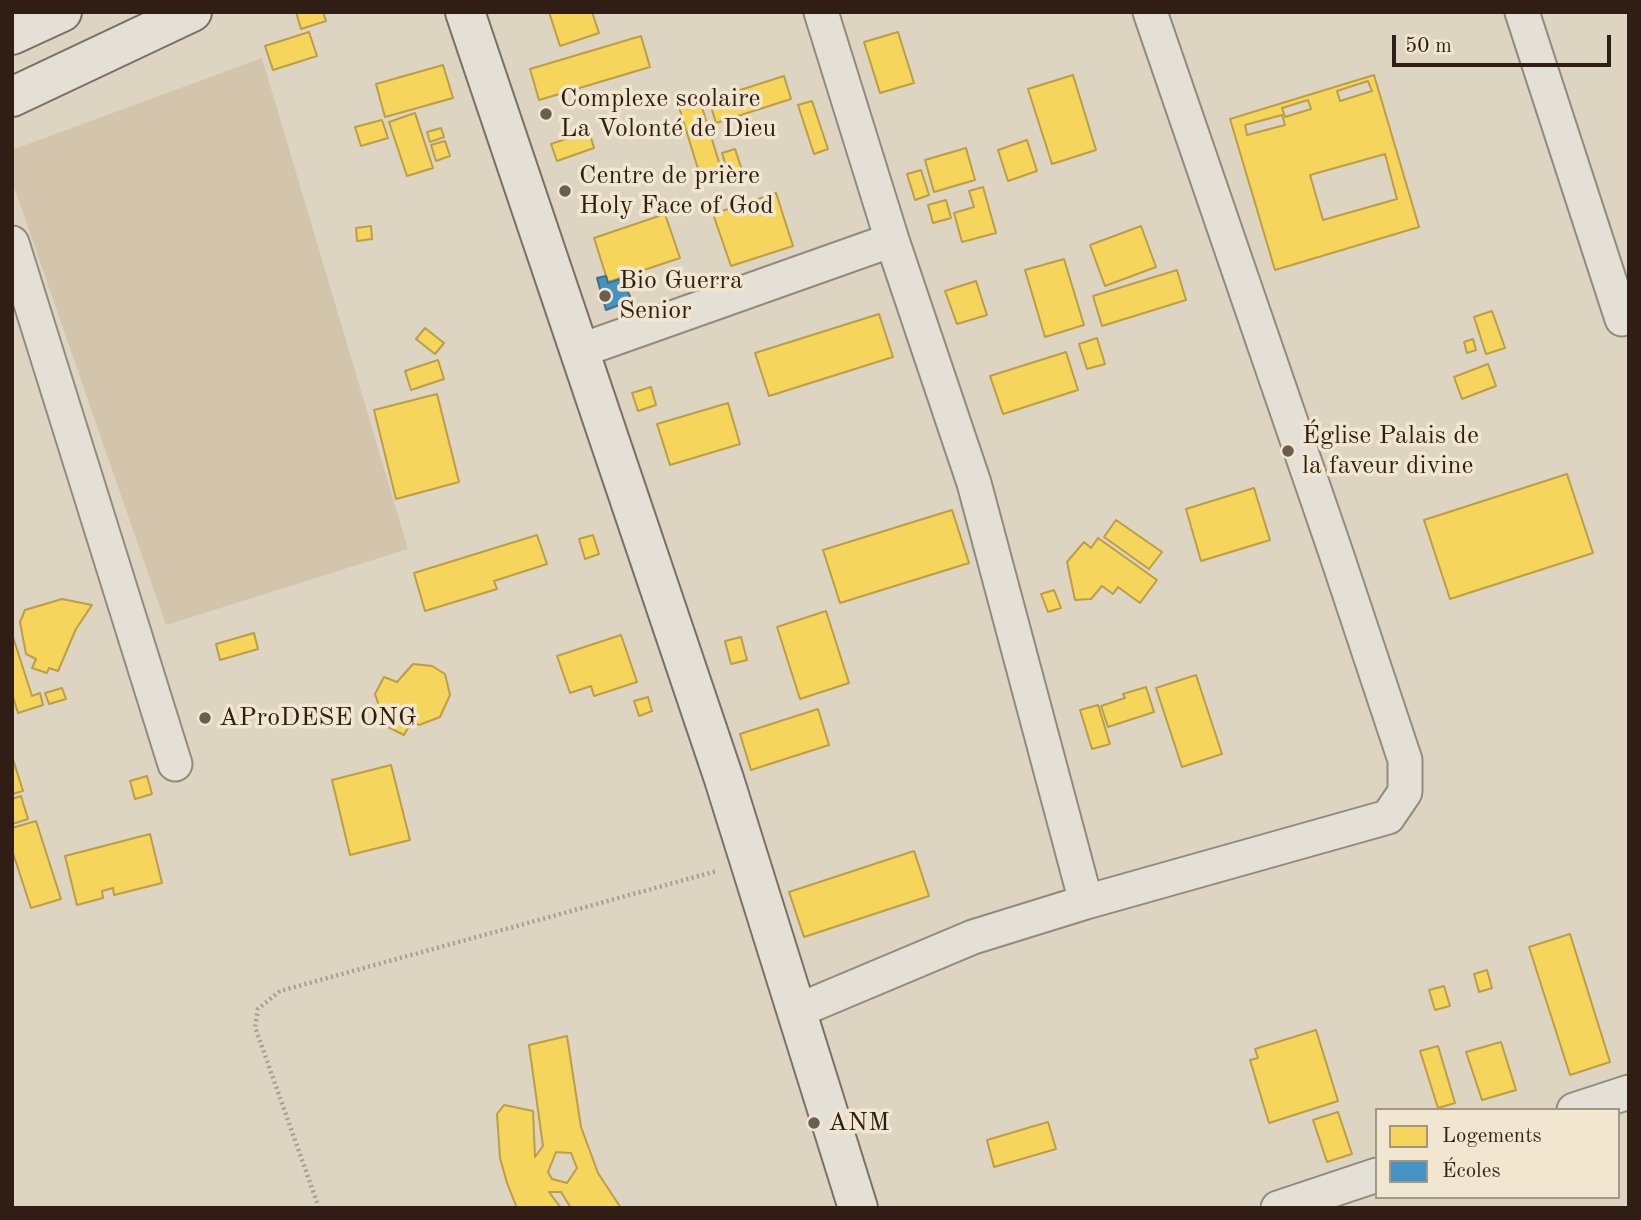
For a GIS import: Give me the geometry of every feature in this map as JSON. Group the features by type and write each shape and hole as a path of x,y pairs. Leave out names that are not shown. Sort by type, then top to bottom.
{"street":[{"path":"12,35 62,12"},
{"path":"12,97 192,12"},
{"path":"465,12 724,779 858,1208"},
{"path":"821,12 891,240 974,483 1086,902"},
{"path":"797,1010 973,937 1086,902 1388,817 1405,792 1405,760 1150,12"},
{"path":"1522,12 1622,319"},
{"path":"579,351 891,240"},
{"path":"12,243 175,764"},
{"path":"1580,1108 1629,1092"},
{"path":"1278,1208 1375,1176"}],"path":[{"path":"319,1208 256,1027 258,1009 280,991 750,862"}],"shaded area":[{"path":"262,58 408,549 166,625 12,181 12,150"}],"building: Logements":[{"path":"296,12 323,12 326,21 301,29"},
{"path":"549,12 592,12 599,33 560,46"},
{"path":"309,32 317,56 273,70 265,46"},
{"path":"898,32 914,83 880,93 864,42"},
{"path":"641,36 650,67 539,100 530,69"},
{"path":"443,65 453,98 385,117 376,84"},
{"path":"1073,75 1096,150 1052,164 1028,89"},
{"path":"1374,75 1419,227 1275,270 1230,119","holes":["1368,81 1372,91 1340,101 1337,91","1308,100 1311,109 1285,117 1282,108","1282,115 1285,125 1247,135 1245,125","1385,154 1397,199 1323,220 1310,175"]},
{"path":"784,76 791,99 716,123 709,100"},
{"path":"700,101 723,175 702,182 679,107"},
{"path":"812,101 828,149 814,154 798,105"},
{"path":"415,113 433,168 407,176 389,122"},
{"path":"382,120 388,138 361,146 355,127"},
{"path":"441,128 444,137 430,142 427,132"},
{"path":"589,131 594,148 557,161 551,144"},
{"path":"1027,140 1037,171 1008,181 998,150"},
{"path":"445,141 450,156 436,161 431,145"},
{"path":"966,148 975,180 934,192 925,160"},
{"path":"735,149 743,173 730,178 722,153"},
{"path":"921,170 929,195 915,200 907,174"},
{"path":"983,187 996,233 962,242 954,213 974,207 969,191"},
{"path":"776,193 793,246 731,266 713,214"},
{"path":"946,200 951,218 933,223 928,205"},
{"path":"665,214 680,258 608,282 594,238"},
{"path":"371,226 372,239 357,241 356,228"},
{"path":"1141,226 1156,267 1105,286 1090,245"},
{"path":"1064,259 1084,325 1045,337 1025,270"},
{"path":"1177,270 1186,300 1102,326 1093,296"},
{"path":"976,281 987,315 957,324 945,291"},
{"path":"1492,311 1505,348 1486,354 1474,317"},
{"path":"879,314 893,357 769,396 755,353"},
{"path":"425,328 444,343 435,354 416,339"},
{"path":"1097,338 1105,364 1087,369 1079,344"},
{"path":"1473,339 1476,350 1467,353 1464,342"},
{"path":"1066,352 1078,390 1003,414 990,376"},
{"path":"438,360 444,379 411,390 405,371"},
{"path":"1488,364 1496,386 1462,399 1454,377"},
{"path":"651,387 656,405 638,411 632,393"},
{"path":"437,394 459,482 396,499 374,410"},
{"path":"728,403 740,444 670,465 657,424"},
{"path":"1567,474 1593,553 1450,599 1424,520"},
{"path":"1254,488 1270,540 1201,561 1186,509"},
{"path":"952,510 969,563 840,603 823,550"},
{"path":"1116,520 1162,552 1149,569 1104,537"},
{"path":"537,535 547,564 494,581 497,589 425,611 414,573"},
{"path":"593,535 599,554 585,559 579,539"},
{"path":"1098,538 1157,580 1140,603 1118,587 1113,594 1102,586 1091,599 1075,600 1067,562 1084,542 1091,548"},
{"path":"1054,590 1061,608 1048,612 1041,594"},
{"path":"62,599 92,605 76,629 58,671 49,668 47,673 32,668 36,659 26,654 20,622 25,610"},
{"path":"826,611 849,683 800,699 777,627"},
{"path":"254,633 258,649 220,660 216,644"},
{"path":"12,634 32,696 40,693 43,705 18,713 12,694"},
{"path":"621,635 637,682 594,696 591,686 570,693 557,656"},
{"path":"741,637 747,660 731,664 725,641"},
{"path":"413,664 432,666 445,674 450,695 440,717 419,725 412,721 404,735 386,726 375,694 384,677 397,682"},
{"path":"1196,675 1222,754 1182,767 1156,688"},
{"path":"1146,687 1154,712 1108,727 1101,706 1125,698 1123,694"},
{"path":"62,688 66,699 49,704 45,693"},
{"path":"648,697 652,711 639,716 634,701"},
{"path":"1098,705 1110,744 1092,749 1080,710"},
{"path":"818,709 829,745 751,770 740,734"},
{"path":"12,756 23,791 12,794"},
{"path":"391,765 410,840 350,855 332,780"},
{"path":"147,776 152,794 135,799 130,781"},
{"path":"21,796 28,819 12,824 12,799"},
{"path":"36,821 61,899 31,908 12,850 12,828"},
{"path":"150,834 162,883 114,895 113,888 102,891 103,898 77,905 65,856"},
{"path":"914,851 929,896 804,937 789,892"},
{"path":"1570,934 1610,1062 1570,1075 1529,947"},
{"path":"1487,970 1492,988 1479,992 1474,974"},
{"path":"1444,986 1450,1006 1435,1010 1429,990"},
{"path":"1316,1030 1338,1101 1269,1123 1250,1060 1258,1058 1255,1049"},
{"path":"567,1036 581,1127 598,1173 621,1208 571,1208 561,1192 549,1192 561,1208 517,1208 500,1158 497,1114 504,1105 533,1111 535,1157 543,1146 529,1045","holes":["556,1152 571,1153 577,1168 567,1183 552,1179 548,1172"]},
{"path":"1501,1042 1516,1090 1482,1100 1466,1052"},
{"path":"1438,1046 1455,1103 1438,1108 1420,1051"},
{"path":"1338,1112 1352,1154 1327,1162 1313,1120"},
{"path":"1048,1122 1056,1149 994,1167 987,1140"}],"building: Écoles":[{"path":"606,276 608,283 621,279 632,300 606,310 597,278"}],"place":[{"name":"Complexe scolaire La Volonté de Dieu","path":"546,114"},
{"name":"Centre de prière Holy Face of God","path":"565,191"},
{"name":"Bio Guerra Senior","path":"605,296"},
{"name":"Église Palais de la faveur divine","path":"1288,451"},
{"name":"AProDESE ONG","path":"205,718"},
{"name":"ANM","path":"814,1123"}]}
